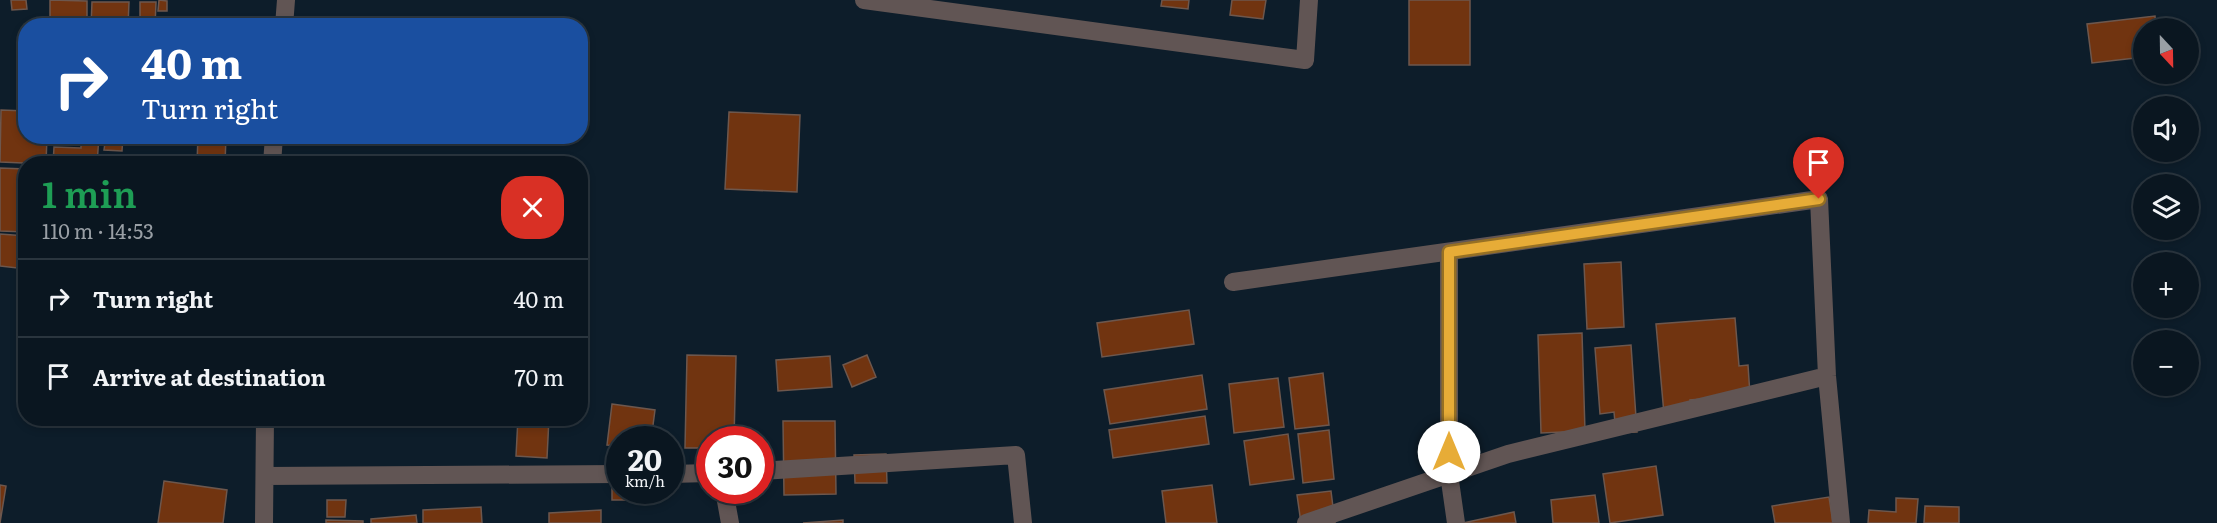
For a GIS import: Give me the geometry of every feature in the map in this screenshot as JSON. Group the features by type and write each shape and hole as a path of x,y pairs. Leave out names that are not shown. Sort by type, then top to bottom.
{"street":[{"path":"285,18 286,0"},
{"path":"864,0 1305,60 1309,0"},
{"path":"1233,282 1819,199 1827,376 1841,523"},
{"path":"1449,252 1449,474 1456,523"},
{"path":"1306,523 1508,454 1827,376"},
{"path":"264,523 265,426"},
{"path":"774,470 1016,455 1023,523"},
{"path":"265,476 606,474"},
{"path":"726,504 729,523"}],"building":[{"path":"11,0 26,0 27,9 12,10"},
{"path":"50,0 87,1 87,18 50,18"},
{"path":"159,0 167,1 167,11 158,11"},
{"path":"1162,0 1189,0 1188,9 1161,6"},
{"path":"1232,0 1266,0 1263,19 1230,15"},
{"path":"1409,0 1470,0 1470,65 1409,65"},
{"path":"92,2 129,2 128,18 91,18"},
{"path":"140,2 156,2 155,18 140,18"},
{"path":"2133,19 2133,58 2092,63 2087,24"},
{"path":"1,110 18,111 18,144 47,144 46,156 18,156 18,163 0,162"},
{"path":"729,112 800,115 797,192 725,189"},
{"path":"81,144 98,144 98,156 53,156 54,147 81,148"},
{"path":"105,144 122,144 122,151 104,150"},
{"path":"198,144 226,144 225,156 197,156"},
{"path":"0,168 18,169 18,232 0,231"},
{"path":"0,234 18,235 18,268 0,266"},
{"path":"1621,262 1624,327 1587,329 1584,264"},
{"path":"1189,310 1194,344 1102,357 1097,323"},
{"path":"1735,318 1739,366 1748,365 1750,395 1690,400 1691,411 1664,414 1656,324"},
{"path":"1582,333 1585,431 1541,433 1538,335"},
{"path":"1631,345 1637,432 1616,433 1614,412 1600,414 1595,348"},
{"path":"687,355 736,356 734,426 696,426 696,448 685,448"},
{"path":"867,355 876,377 852,387 843,365"},
{"path":"830,356 832,387 778,391 776,360"},
{"path":"1323,373 1329,425 1295,429 1289,378"},
{"path":"1202,375 1207,409 1110,424 1104,390"},
{"path":"1278,378 1284,427 1234,433 1229,384"},
{"path":"612,404 655,410 653,426 609,426"},
{"path":"1205,416 1209,444 1113,458 1109,430"},
{"path":"783,421 835,421 836,494 784,495"},
{"path":"518,426 549,426 547,458 516,456"},
{"path":"1329,430 1334,479 1303,483 1298,434"},
{"path":"1288,434 1294,479 1250,485 1244,441"},
{"path":"886,454 887,483 855,483 854,455"},
{"path":"1656,466 1663,515 1610,523 1603,474"},
{"path":"164,481 227,490 223,523 158,523"},
{"path":"0,485 6,486 0,523"},
{"path":"1212,485 1217,523 1166,523 1162,491"},
{"path":"1331,491 1335,523 1301,523 1297,495"},
{"path":"1595,495 1599,523 1553,523 1551,500"},
{"path":"1829,497 1833,523 1775,523 1772,506"},
{"path":"1896,498 1918,499 1916,523 1868,523 1869,510 1896,512"},
{"path":"327,500 346,500 345,517 327,517"},
{"path":"1925,506 1959,507 1959,523 1924,523"},
{"path":"481,507 482,523 423,523 423,510"},
{"path":"601,510 601,523 549,523 549,513"},
{"path":"1514,512 1516,523 1463,523"},
{"path":"416,515 417,523 371,523 371,519"},
{"path":"326,520 363,521 363,523 326,523"},
{"path":"843,520 843,523 803,523"}],"route":[{"path":"1449,452 1449,252 1819,199"}]}
